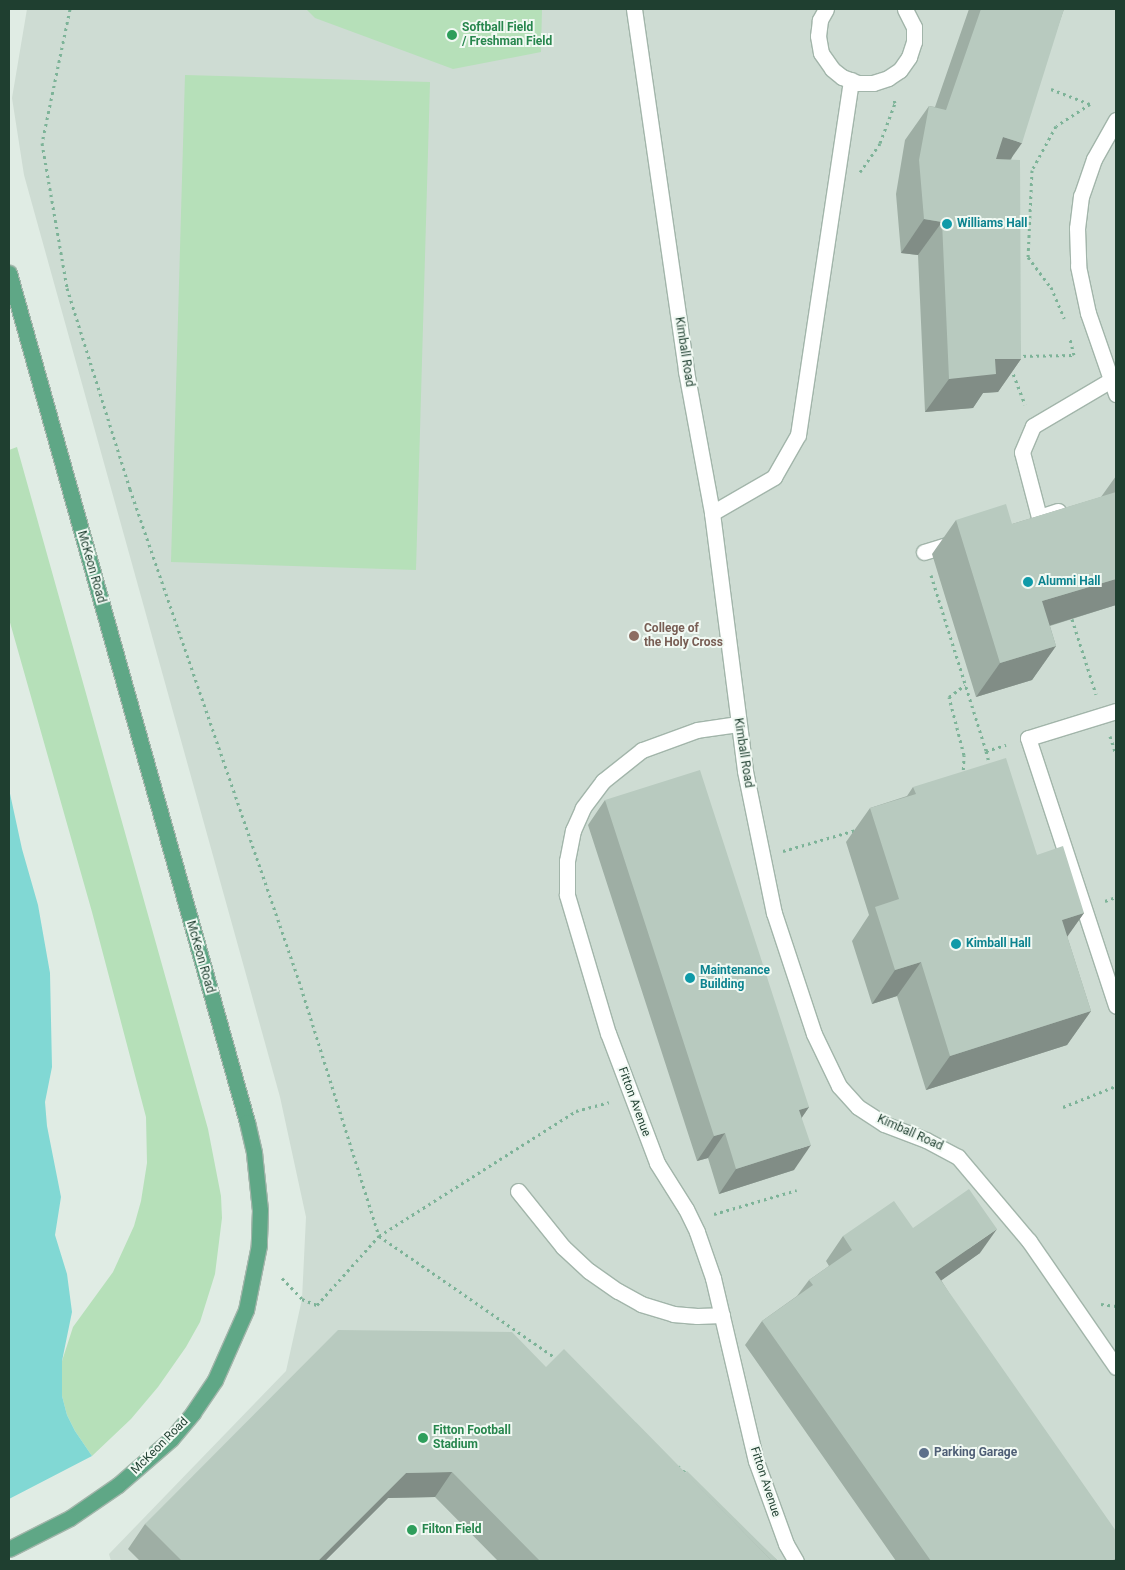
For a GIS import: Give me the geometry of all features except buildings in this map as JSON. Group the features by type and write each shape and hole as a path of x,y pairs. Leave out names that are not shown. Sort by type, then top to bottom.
{"main road":[{"name":"McKeon Road","path":"9,273 247,1122 254,1153 260,1210 259,1245 246,1310 234,1343 215,1380 193,1413 144,1465 118,1485 70,1518 9,1549"}],"street":[{"name":"Kimball Road","path":"634,9 686,371 712,513 738,724 756,831 774,913 814,1034 832,1074 851,1101 884,1124 926,1140 957,1156 1000,1215 1029,1241 1116,1367"},
{"path":"826,9 820,20 818,36 821,53 832,69 842,77 873,83 888,78 900,70 909,57 914,42 914,27 906,9"},
{"path":"712,513 774,477 798,435 851,80"},
{"path":"1039,517 1022,452 1033,426 1114,387 1086,303 1078,266 1077,228 1081,196 1094,159 1109,128 1116,120"},
{"path":"1021,522 1073,506"},
{"path":"924,552 968,539"},
{"path":"1110,713 1028,738 1116,1006"},
{"name":"Fitton Avenue","path":"738,724 689,732 642,750 603,781 583,808 574,830 567,861 567,895 608,1033 656,1163 691,1220 713,1278 756,1460 786,1544 796,1561"},
{"path":"518,1191 563,1247 618,1291 641,1304 673,1314 697,1316 722,1314"}],"path":[{"path":"70,9 42,143 68,288 130,489 300,981 379,1236 564,1364"},
{"path":"835,185 863,170 880,143 895,103 888,78"},
{"path":"1051,89 1090,104 1056,126 1032,170 1028,257 1051,287 1067,326"},
{"path":"1016,356 1074,355 1069,336"},
{"path":"1009,365 1033,426"},
{"path":"924,552 990,768"},
{"path":"1072,619 1110,713 1116,754"},
{"path":"962,780 964,755 949,696 965,684"},
{"path":"986,752 1028,738"},
{"path":"779,852 862,828"},
{"path":"1063,1107 1116,1086"},
{"path":"282,1278 302,1299 317,1305 379,1236 576,1111 631,1095"},
{"path":"691,1220 797,1190"},
{"path":"672,1460 693,1480"}],"shaded area":[{"name":"College of the Holy Cross","path":"27,9 1116,9 1116,1561 111,1561 109,1554 286,1371 302,1299 306,1217 280,1097 24,175 12,98"}],"green space":[{"name":"Softball Field / Freshman Field","path":"306,9 542,9 541,52 453,69 315,18"},
{"path":"185,75 430,82 416,570 171,562"},
{"path":"17,447 208,1129 221,1196 222,1218 215,1274 200,1322 186,1347 158,1387 131,1419 92,1456 67,1415 62,1396 62,1361 73,1327 113,1272 134,1226 141,1201 147,1163 146,1117 92,912 9,619 9,450"}],"water":[{"path":"9,789 22,849 38,905 50,973 52,1067 45,1102 47,1126 61,1197 55,1235 67,1274 72,1312 62,1361 62,1396 67,1415 75,1431 92,1456 9,1499"}],"place":[{"name":"Softball Field / Freshman Field","path":"452,35"},
{"name":"Williams Hall","path":"947,224"},
{"name":"Alumni Hall","path":"1028,582"},
{"name":"College of the Holy Cross","path":"634,636"},
{"name":"Kimball Hall","path":"956,944"},
{"name":"Maintenance Building","path":"690,978"},
{"name":"Fitton Football Stadium","path":"423,1438"},
{"name":"Parking Garage","path":"924,1453"},
{"name":"Filton Field","path":"412,1530"}]}
